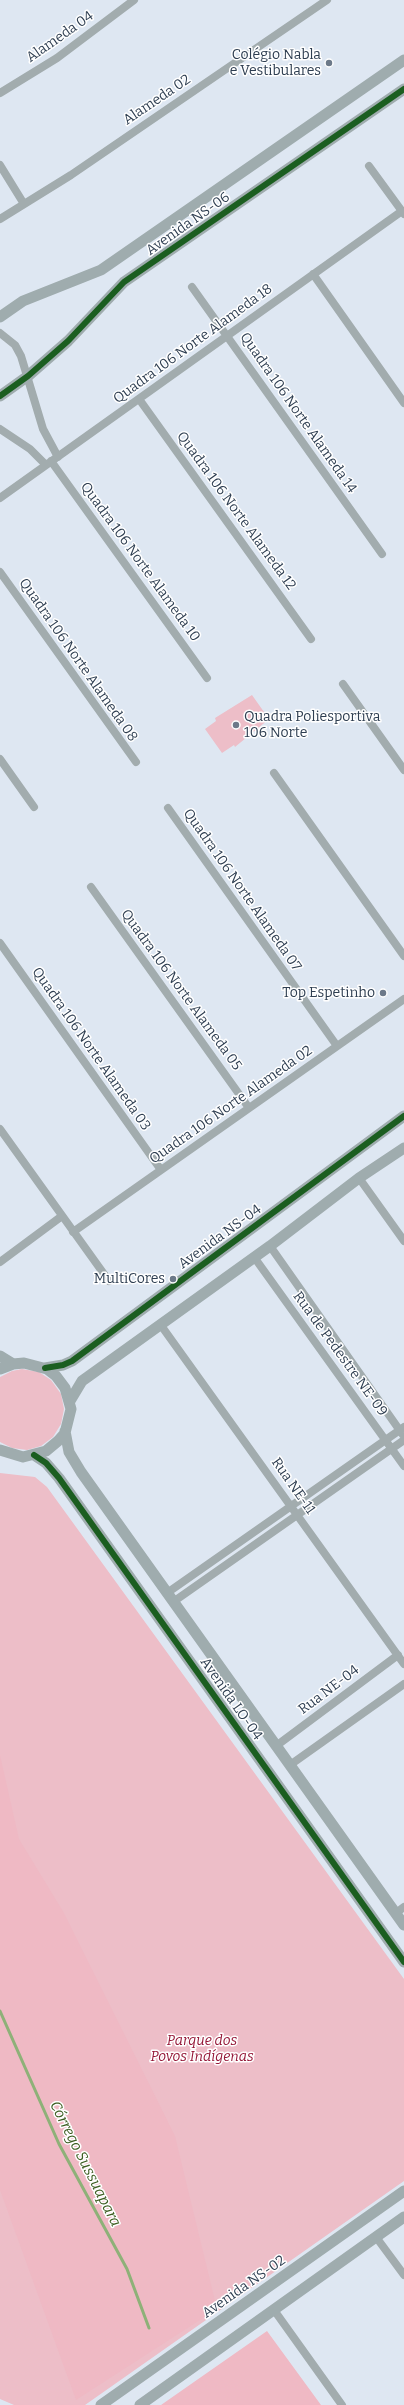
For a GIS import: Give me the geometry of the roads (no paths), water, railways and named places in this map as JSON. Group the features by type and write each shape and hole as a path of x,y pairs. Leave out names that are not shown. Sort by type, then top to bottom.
{"street":[{"name":"Alameda 04","path":"0,93 57,58 134,0"},
{"name":"Alameda 02","path":"0,219 71,175 327,0"},
{"name":"Avenida NS-06","path":"0,317 23,301 101,270 404,60"},
{"name":"Avenida NS-06","path":"0,396 28,376 68,340 124,282 404,89"},
{"path":"0,165 24,204"},
{"path":"370,166 403,213"},
{"name":"Quadra 106 Norte Alameda 18","path":"0,498 313,274 403,213"},
{"path":"313,274 404,403"},
{"name":"Quadra 106 Norte Alameda 14","path":"192,287 382,554"},
{"path":"0,333 15,345 28,376 52,461"},
{"name":"Quadra 106 Norte Alameda 12","path":"139,399 311,639"},
{"path":"0,429 30,449 52,461"},
{"name":"Quadra 106 Norte Alameda 10","path":"52,461 207,678"},
{"name":"Quadra 106 Norte Alameda 08","path":"0,572 136,762"},
{"path":"343,684 404,770"},
{"path":"0,759 34,807"},
{"path":"274,773 404,956"},
{"name":"Quadra 106 Norte Alameda 07","path":"168,808 337,1046"},
{"name":"Quadra 106 Norte Alameda 05","path":"91,887 249,1108"},
{"name":"Quadra 106 Norte Alameda 03","path":"0,943 161,1170"},
{"name":"Quadra 106 Norte Alameda 02","path":"74,1232 404,999"},
{"name":"Avenida NS-04","path":"45,1368 63,1365 72,1361 404,1116"},
{"path":"0,1129 109,1282"},
{"name":"Avenida NS-04","path":"70,1401 82,1381 270,1246 359,1178 404,1148"},
{"path":"359,1178 404,1241"},
{"path":"0,1262 62,1216"},
{"name":"Rua de Pedestre NE-09","path":"270,1246 403,1434"},
{"name":"Rua de Pedestre NE-09","path":"254,1257 404,1466"},
{"name":"Rua NE-11","path":"160,1324 404,1664"},
{"path":"0,1356 13,1364"},
{"name":"Avenida NS-04","path":"0,1369 13,1364 31,1363 45,1368 62,1383 70,1401 70,1416 65,1431 52,1447 34,1455 17,1456 0,1450"},
{"name":"Avenida LO-04","path":"65,1431 67,1448 74,1461 276,1746 402,1916"},
{"path":"170,1597 385,1439 403,1434"},
{"path":"170,1597 298,1516 392,1448 403,1434"},
{"name":"Avenida LO-04","path":"34,1455 48,1465 59,1478 404,1962"},
{"name":"Rua NE-04","path":"276,1746 398,1655"},
{"path":"290,1765 404,1684"},
{"name":"Avenida NS-02","path":"101,2405 174,2355 404,2191"},
{"path":"140,2405 376,2237 403,2220"},
{"path":"376,2237 404,2275"},
{"path":"274,2310 342,2405"}],"waterway":[{"name":"Córrego Sussuapara","path":"0,2011 59,2144 127,2269 149,2328"}],"place":[{"name":"Colégio Nabla e Vestibulares","path":"329,63"},
{"name":"Quadra Poliesportiva 106 Norte","path":"236,725"},
{"name":"Top Espetinho","path":"383,993"},
{"name":"MultiCores","path":"173,1279"}],"park label":[{"name":"Parque dos Povos Indígenas","path":"202,2050"}]}
